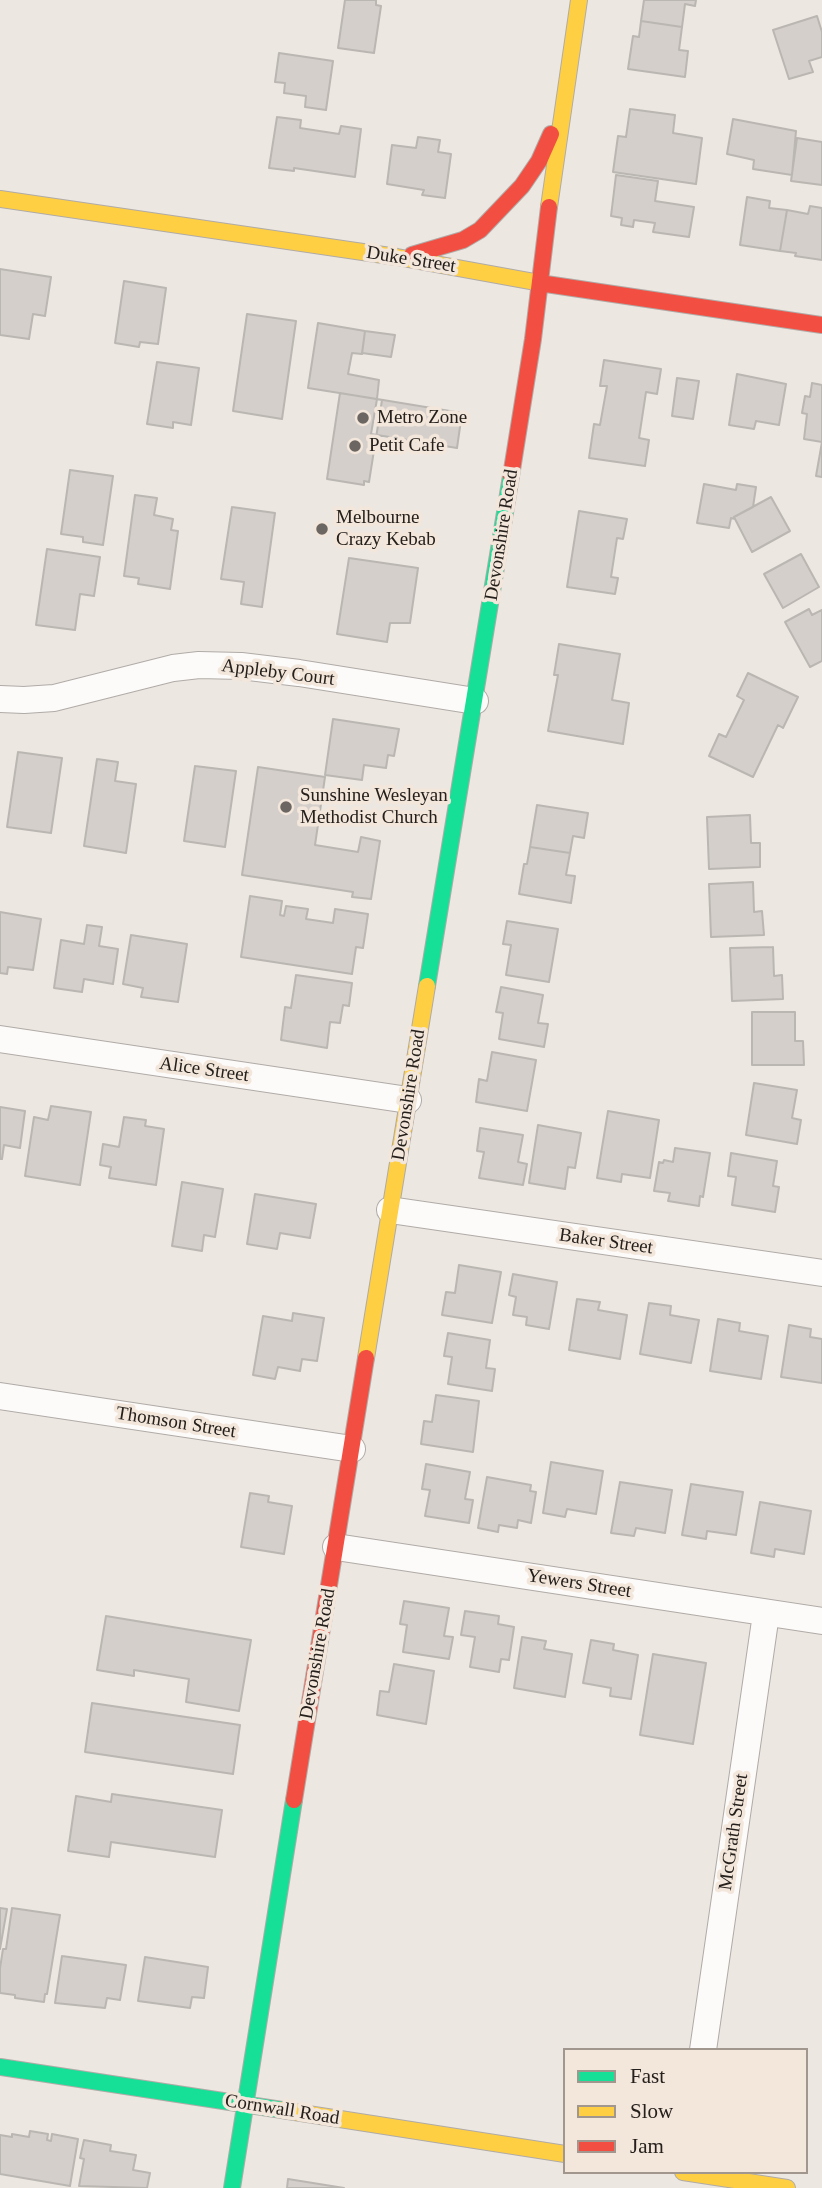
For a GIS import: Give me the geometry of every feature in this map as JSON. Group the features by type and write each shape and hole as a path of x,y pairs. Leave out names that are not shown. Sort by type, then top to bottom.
{"main road":[{"name":"Devonshire Road","path":"232,2188 531,353 545,232 579,0"},
{"path":"397,257 434,250 463,240 480,230 504,207 539,161 564,103"},
{"name":"Duke Street","path":"0,199 397,257 540,283 822,325"},
{"name":"Cornwall Road","path":"0,2067 563,2154"},
{"path":"697,2174 787,2188"}],"street":[{"name":"Appleby Court","path":"0,699 54,698 173,668 199,665 241,666 299,673 475,701"},
{"name":"Alice Street","path":"0,1039 408,1100"},
{"name":"Baker Street","path":"390,1210 822,1273"},
{"name":"Thomson Street","path":"0,1396 352,1449"},
{"name":"Yewers Street","path":"336,1546 822,1621"},
{"name":"McGrath Street","path":"702,2048 766,1614"}],"building":[{"path":"345,0 376,0 376,5 381,6 374,53 338,48"},
{"path":"644,0 696,0 695,6 685,4 682,27 641,21"},
{"path":"817,16 822,32 822,57 809,61 813,72 789,79 773,30"},
{"path":"641,21 682,27 679,50 688,51 685,77 628,69 633,36 639,37"},
{"path":"279,53 333,61 326,110 305,107 306,96 284,93 285,83 275,82"},
{"path":"630,109 675,115 673,133 702,138 696,184 613,172 618,136 626,137"},
{"path":"277,117 301,120 300,128 339,134 341,126 361,129 355,177 294,168 294,171 269,168"},
{"path":"733,119 796,131 792,175 753,169 754,160 727,154"},
{"path":"418,137 440,140 438,152 451,154 445,198 422,195 424,190 387,184 392,145 416,148"},
{"path":"797,138 822,142 822,185 791,181"},
{"path":"616,175 658,181 655,201 694,207 689,237 653,232 655,223 634,220 633,227 621,225 622,218 611,216"},
{"path":"747,197 770,201 769,208 787,210 780,251 740,245"},
{"path":"810,206 822,208 822,260 780,251 787,210 808,214"},
{"path":"0,269 51,277 45,316 33,314 29,339 0,335"},
{"path":"124,281 166,288 158,344 140,342 139,347 115,343"},
{"path":"247,314 296,321 282,419 233,411"},
{"path":"318,323 365,331 362,354 352,353 348,374 379,380 377,399 308,388"},
{"path":"365,331 395,335 391,357 362,353"},
{"path":"604,360 661,369 657,394 646,392 639,438 649,440 645,466 589,458 594,424 600,425 607,386 600,386"},
{"path":"157,362 199,368 191,425 173,422 173,428 147,424"},
{"path":"737,374 786,384 779,425 756,421 754,429 729,425"},
{"path":"677,378 699,381 693,419 672,416"},
{"path":"812,383 822,385 822,442 804,439 807,414 802,413 805,396 810,397"},
{"path":"340,393 382,400 369,482 364,481 364,485 327,479"},
{"path":"377,399 462,413 457,448 371,434"},
{"path":"822,442 822,477 816,476"},
{"path":"70,470 113,476 103,545 83,542 83,537 61,534"},
{"path":"704,484 736,490 737,484 756,487 753,507 734,517 735,519 731,518 729,528 697,523"},
{"path":"135,495 157,498 154,515 173,519 171,530 178,531 170,589 138,584 139,578 124,576"},
{"path":"771,497 790,531 752,552 734,517"},
{"path":"232,507 275,513 262,607 241,604 244,582 221,579"},
{"path":"579,511 627,519 623,539 617,538 611,577 618,578 615,594 567,587"},
{"path":"47,549 100,557 94,596 80,594 75,630 36,625"},
{"path":"801,554 819,587 783,608 764,574"},
{"path":"349,558 418,568 410,623 390,623 387,642 337,634"},
{"path":"809,609 812,615 822,610 822,661 810,667 785,622"},
{"path":"559,644 620,654 612,700 629,703 623,744 548,731 558,675 554,675"},
{"path":"748,673 798,697 783,728 778,725 753,777 709,756 719,734 726,737 744,700 737,696"},
{"path":"333,719 399,729 394,756 388,755 386,768 364,765 362,780 325,775"},
{"path":"18,752 62,758 51,833 7,827"},
{"path":"97,759 118,762 115,781 136,784 126,853 84,846"},
{"path":"195,766 236,771 225,847 184,841"},
{"name":"Sunshine Wesleyan Methodist Church","path":"258,767 325,777 315,845 358,852 361,837 380,841 371,899 352,897 353,892 242,875"},
{"path":"537,805 588,813 584,838 573,836 570,853 530,847"},
{"path":"750,815 751,843 760,843 760,867 709,869 707,817"},
{"path":"530,847 570,853 566,875 575,876 571,903 519,894"},
{"path":"753,882 754,912 762,911 764,935 711,937 709,884"},
{"path":"250,896 282,901 280,915 284,916 286,906 308,909 306,919 333,923 335,909 368,914 363,948 356,947 352,974 241,957"},
{"path":"0,912 41,919 33,970 8,967 7,974 0,973"},
{"path":"507,921 558,929 549,982 506,975 511,945 503,944"},
{"path":"87,925 102,927 99,946 118,949 113,984 84,979 82,992 54,988 61,940 84,944"},
{"path":"131,935 187,944 178,1002 141,997 143,988 123,984"},
{"path":"773,947 774,976 782,975 783,999 732,1001 730,948"},
{"path":"296,975 352,983 349,1006 343,1005 340,1023 330,1022 327,1048 281,1040 285,1007 291,1008"},
{"path":"501,987 543,995 538,1023 548,1024 544,1047 499,1039 503,1013 496,1012"},
{"path":"752,1012 795,1012 795,1041 803,1041 804,1065 752,1065"},
{"path":"492,1052 536,1060 527,1111 476,1102 479,1079 487,1081"},
{"path":"754,1083 797,1090 792,1118 801,1120 797,1144 746,1135"},
{"path":"51,1106 91,1112 80,1185 25,1176 34,1117 48,1120"},
{"path":"0,1107 25,1111 20,1148 4,1145 2,1159 0,1159"},
{"path":"608,1111 659,1120 650,1178 622,1174 621,1182 597,1178"},
{"path":"124,1117 146,1120 145,1126 164,1129 156,1185 109,1178 111,1167 100,1165 103,1144 119,1147"},
{"path":"538,1125 581,1133 575,1168 568,1167 565,1189 529,1183"},
{"path":"480,1128 523,1135 518,1162 527,1164 523,1185 479,1178 484,1152 477,1151"},
{"path":"675,1148 710,1153 699,1206 668,1201 670,1193 654,1191 659,1162 673,1162"},
{"path":"731,1153 777,1161 773,1186 779,1187 775,1212 732,1205 736,1177 728,1176"},
{"path":"182,1182 223,1189 215,1237 204,1235 202,1251 172,1246"},
{"path":"255,1194 316,1204 310,1238 280,1233 277,1249 247,1244"},
{"path":"459,1265 501,1272 492,1323 442,1315 446,1292 455,1293"},
{"path":"513,1274 557,1282 549,1329 526,1325 527,1317 513,1315 516,1297 509,1295"},
{"path":"577,1299 600,1302 598,1310 627,1315 620,1359 569,1350"},
{"path":"649,1303 671,1306 670,1315 699,1320 691,1363 640,1354"},
{"path":"293,1313 324,1318 317,1361 302,1359 300,1371 278,1367 275,1379 253,1375 263,1316 292,1321"},
{"path":"718,1319 740,1323 739,1331 768,1336 761,1379 710,1371"},
{"path":"789,1325 811,1329 810,1337 822,1339 822,1383 781,1377"},
{"path":"448,1333 490,1340 486,1368 495,1369 492,1391 448,1384 452,1357 444,1356"},
{"path":"436,1395 479,1401 473,1452 421,1444 424,1421 432,1422"},
{"path":"551,1462 603,1471 596,1514 567,1509 565,1517 543,1513"},
{"path":"426,1464 470,1472 465,1499 473,1500 469,1523 425,1516 430,1490 422,1489"},
{"path":"487,1477 531,1485 530,1491 536,1492 531,1523 518,1520 517,1528 499,1525 498,1532 478,1528"},
{"path":"620,1482 672,1490 665,1533 636,1528 634,1536 611,1533"},
{"path":"691,1484 743,1492 736,1535 707,1531 706,1539 682,1535"},
{"path":"250,1493 269,1496 268,1502 292,1506 284,1554 241,1547"},
{"path":"760,1502 811,1511 804,1554 775,1549 774,1557 751,1553"},
{"path":"404,1601 449,1608 444,1636 453,1637 449,1659 403,1652 407,1625 400,1624"},
{"path":"465,1611 499,1616 498,1624 514,1627 509,1660 501,1659 499,1672 470,1667 475,1637 461,1635"},
{"path":"106,1616 251,1640 239,1711 186,1702 189,1679 134,1670 134,1676 97,1670"},
{"path":"522,1637 546,1641 544,1649 572,1654 565,1697 514,1688"},
{"path":"591,1640 614,1644 613,1650 638,1655 631,1699 610,1696 611,1688 583,1683"},
{"path":"653,1654 706,1663 693,1744 640,1735"},
{"path":"394,1664 434,1671 426,1724 377,1715 380,1691 389,1692"},
{"path":"92,1703 240,1725 233,1774 85,1752"},
{"path":"112,1794 222,1810 215,1857 111,1842 109,1857 68,1851 76,1796 111,1802"},
{"path":"0,1908 7,1909 0,1949"},
{"path":"12,1908 60,1915 44,2002 0,1993 0,1968 3,1949 6,1949"},
{"path":"62,1956 126,1965 120,2000 107,1998 105,2008 55,2003"},
{"path":"145,1957 208,1967 204,1998 192,1997 190,2008 138,2001"},
{"path":"30,2131 48,2134 47,2140 51,2141 52,2134 78,2139 70,2186 0,2174 0,2135 29,2137"},
{"path":"84,2140 111,2145 110,2151 136,2155 133,2170 150,2173 147,2188 79,2186"},
{"path":"288,2179 344,2188 287,2188"}],"traffic: fast":[{"path":"427,986 511,476"},
{"path":"232,2188 294,1800"},
{"path":"0,2067 282,2110"}],"traffic: slow":[{"path":"549,207 579,0"},
{"path":"0,199 397,257 546,284"},
{"path":"366,1358 427,986"},
{"path":"282,2110 563,2154"},
{"path":"696,2174 787,2188"}],"traffic: jam":[{"path":"412,255 463,240 480,230 522,186 539,161 551,134"},
{"path":"511,476 533,339 549,207"},
{"path":"546,284 822,325"},
{"path":"294,1800 366,1358"}],"place":[{"name":"Metro Zone","path":"363,418"},
{"name":"Petit Cafe","path":"355,446"},
{"name":"Melbourne Crazy Kebab","path":"322,529"},
{"name":"Sunshine Wesleyan Methodist Church","path":"286,807"}]}
